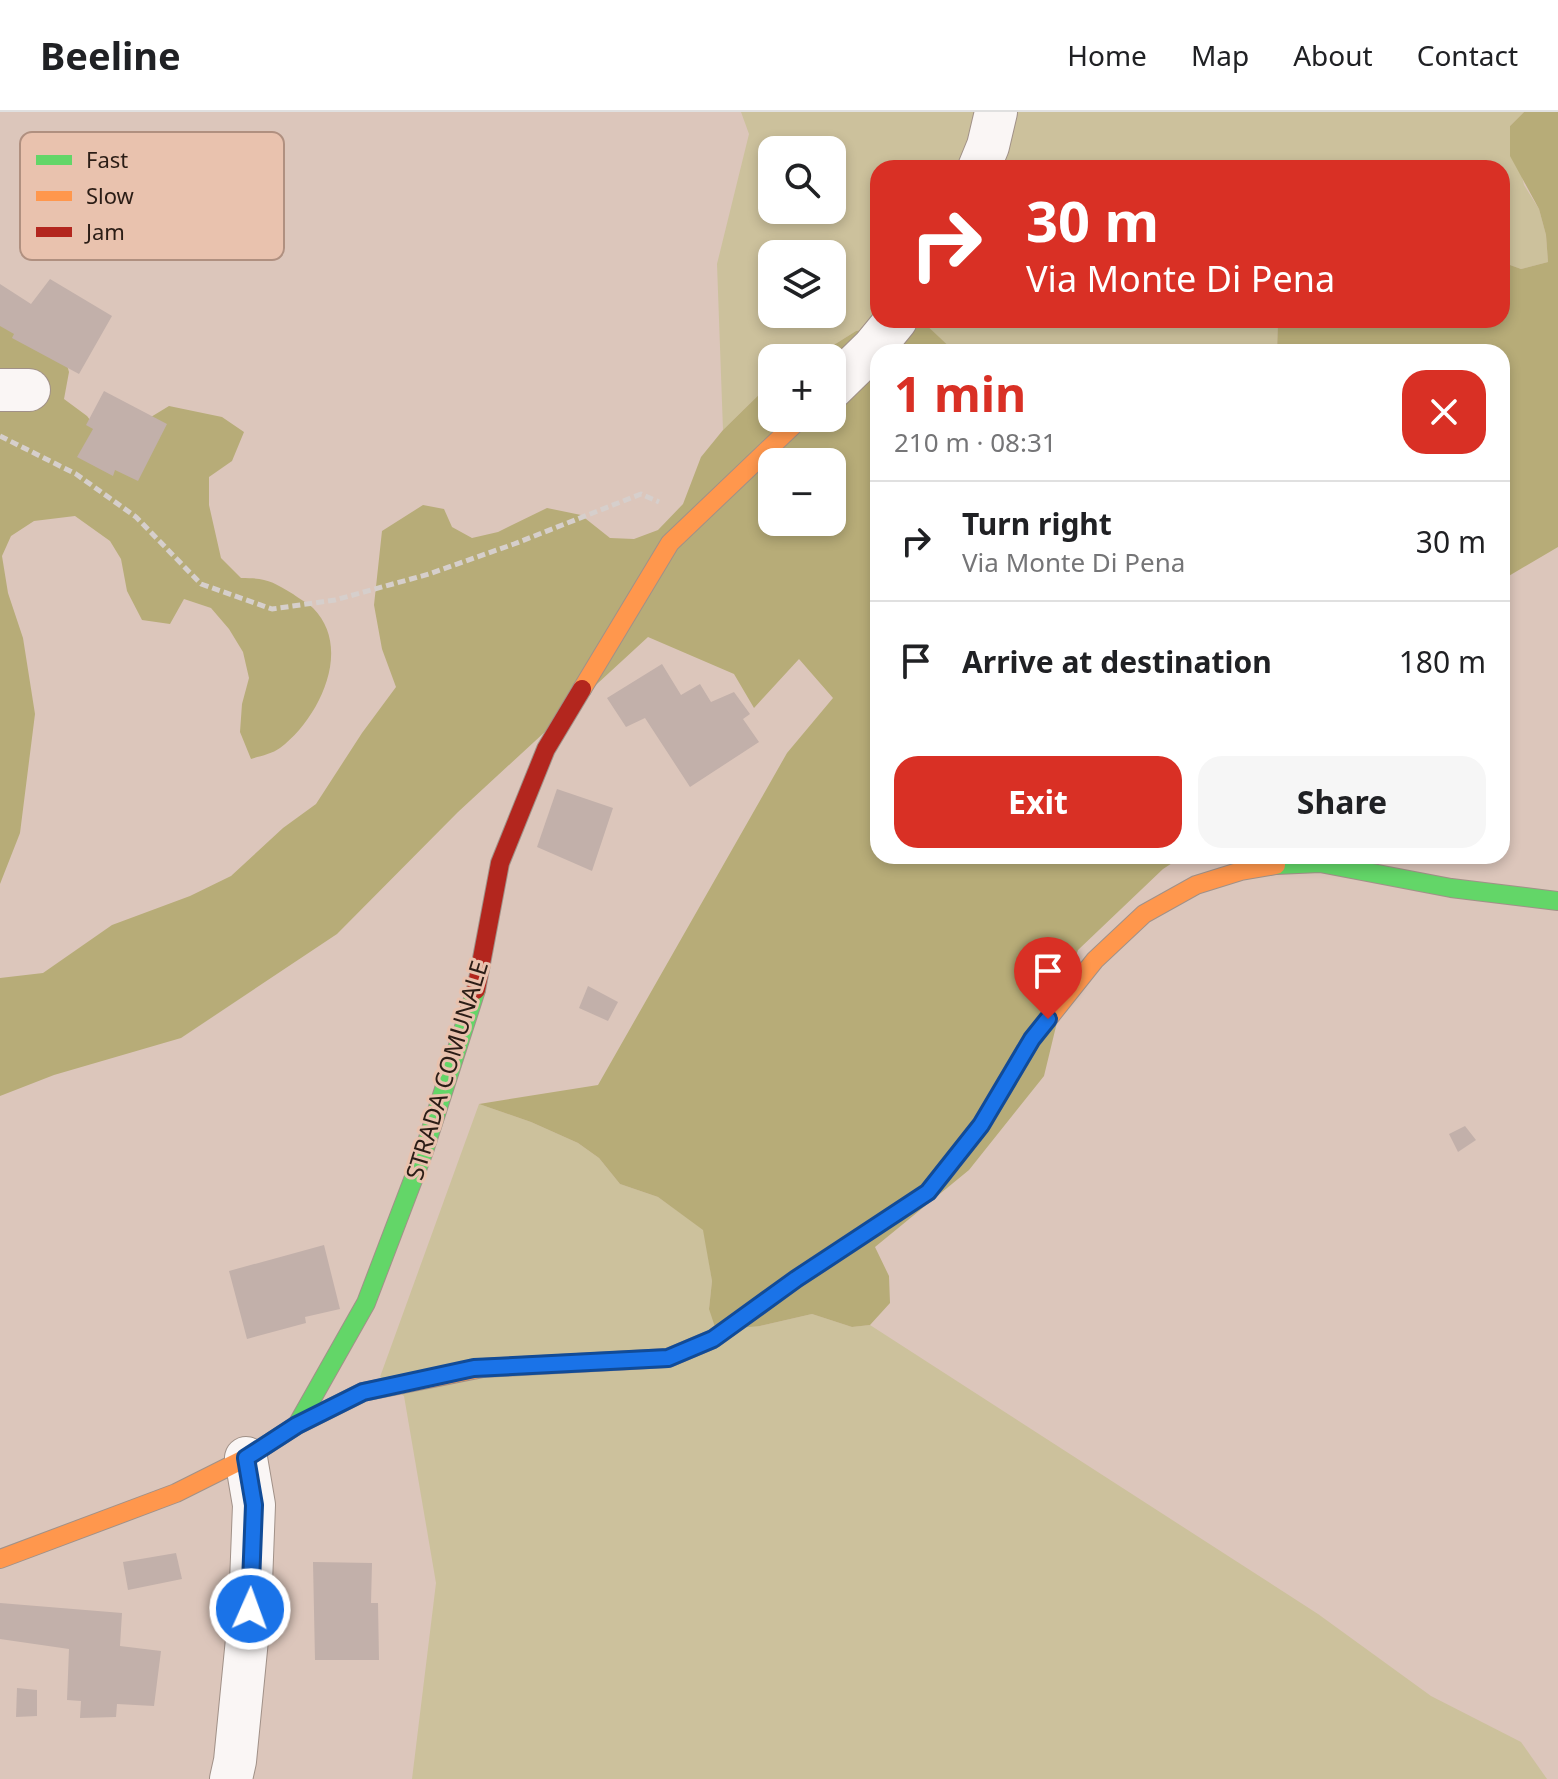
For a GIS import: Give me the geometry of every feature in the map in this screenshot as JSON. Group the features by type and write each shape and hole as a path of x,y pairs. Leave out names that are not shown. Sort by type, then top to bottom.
{"street":[{"path":"982,160 996,112"},
{"path":"876,344 889,328"},
{"path":"846,374 870,351"},
{"name":"STRADA COMUNALE","path":"297,1425 366,1303 424,1151 475,996 500,863 546,749 670,543 786,432"},
{"path":"0,1559 176,1493 246,1458 297,1425 363,1392 474,1368 668,1358 713,1339 796,1279 928,1192 981,1125 1032,1039 1095,960 1144,914 1196,885 1281,864"},
{"path":"1325,864 1451,888 1558,901"},
{"path":"231,1779 250,1609 254,1505 246,1458"}],"path":[{"path":"0,436 76,474 136,517 201,584 272,609 335,600 429,574 641,494 662,504 670,543"}],"shaded area":[{"path":"741,112 1524,112 1510,126 1524,185 1539,209 1546,235 1548,262 1521,269 1510,265 1510,160 870,160 870,328 876,328 856,331 835,344 758,344 758,396 723,430 717,264 749,134"},
{"path":"1524,112 1558,112 1558,547 1510,575 1510,344 1277,344 1278,328 1510,328 1510,265 1521,269 1548,262 1546,235 1539,209 1510,156 1510,126"},
{"path":"0,324 61,345 69,372 64,399 87,416 104,438 146,420 169,406 222,417 244,432 232,461 209,477 209,505 221,558 241,578 274,583 313,608 325,625 331,663 318,702 294,736 280,748 251,759 240,732 242,704 249,678 243,652 211,608 184,599 170,624 142,620 127,591 121,559 110,541 75,516 34,521 11,536 2,556 8,593 23,638 35,714 20,833 0,884"},
{"path":"929,328 1278,328 1277,344 946,344"},
{"path":"929,328 946,344 870,344 870,864 1171,864 1078,950 1066,985 1044,1076 969,1170 875,1247 889,1276 890,1303 870,1325 852,1327 812,1314 760,1326 716,1330 709,1309 712,1281 703,1230 658,1197 620,1184 599,1158 578,1143 479,1104 598,1085 787,753 833,698 799,659 754,708 734,674 648,637 458,812 337,934 181,1038 54,1075 0,1096 0,978 43,973 112,925 190,896 231,876 283,828 316,804 396,687 382,649 374,605 382,531 423,505 444,509 452,527 472,538 498,532 547,508 581,515 610,538 634,539 658,530 683,504 701,457 758,396 758,432 846,432 846,344 835,344 856,331"},
{"path":"479,1104 578,1143 599,1158 620,1184 658,1197 704,1230 712,1281 709,1309 760,1326 812,1314 852,1327 870,1325 1318,1614 1431,1696 1521,1742 1547,1779 412,1779 436,1583 404,1396 380,1377"}],"building":[{"path":"50,279 112,316 79,374 12,338 14,334 0,326 0,284 31,304"},
{"path":"104,391 167,424 138,481 115,470 113,476 77,457 93,429 86,425"},
{"path":"662,664 681,695 700,684 711,702 734,692 750,714 743,719 759,742 690,787 645,718 626,727 607,698"},
{"path":"557,789 613,808 592,871 537,847"},
{"path":"588,986 618,1002 608,1021 579,1008"},
{"path":"1465,1126 1476,1140 1458,1152 1449,1134"},
{"path":"324,1245 340,1309 305,1317 306,1323 247,1339 229,1271"},
{"path":"176,1553 182,1579 128,1590 123,1562"},
{"path":"313,1562 372,1563 371,1603 378,1603 379,1660 315,1660"},
{"path":"0,1603 122,1613 120,1646 161,1651 154,1706 117,1704 116,1717 80,1718 81,1701 67,1700 69,1649 0,1639"},
{"path":"17,1688 37,1690 37,1716 16,1717"}],"traffic: fast":[{"path":"1276,865 1298,864"},
{"path":"1325,864 1451,888 1558,901"},
{"path":"297,1425 366,1303 424,1151 476,990"},
{"path":"483,1368 668,1358 713,1339 796,1279 928,1192 944,1172"}],"traffic: slow":[{"path":"582,689 670,543 786,432"},
{"path":"944,1172 981,1125 1032,1039 1095,960 1144,914 1196,885 1241,871 1276,865"},
{"path":"0,1559 176,1493 246,1458 297,1425 363,1392 483,1368"}],"traffic: jam":[{"path":"476,990 500,863 546,749 582,689"}],"route":[{"path":"250,1609 254,1505 246,1458 297,1425 363,1392 474,1368 668,1358 713,1339 796,1279 928,1192 981,1125 1032,1039 1048,1019"}]}
